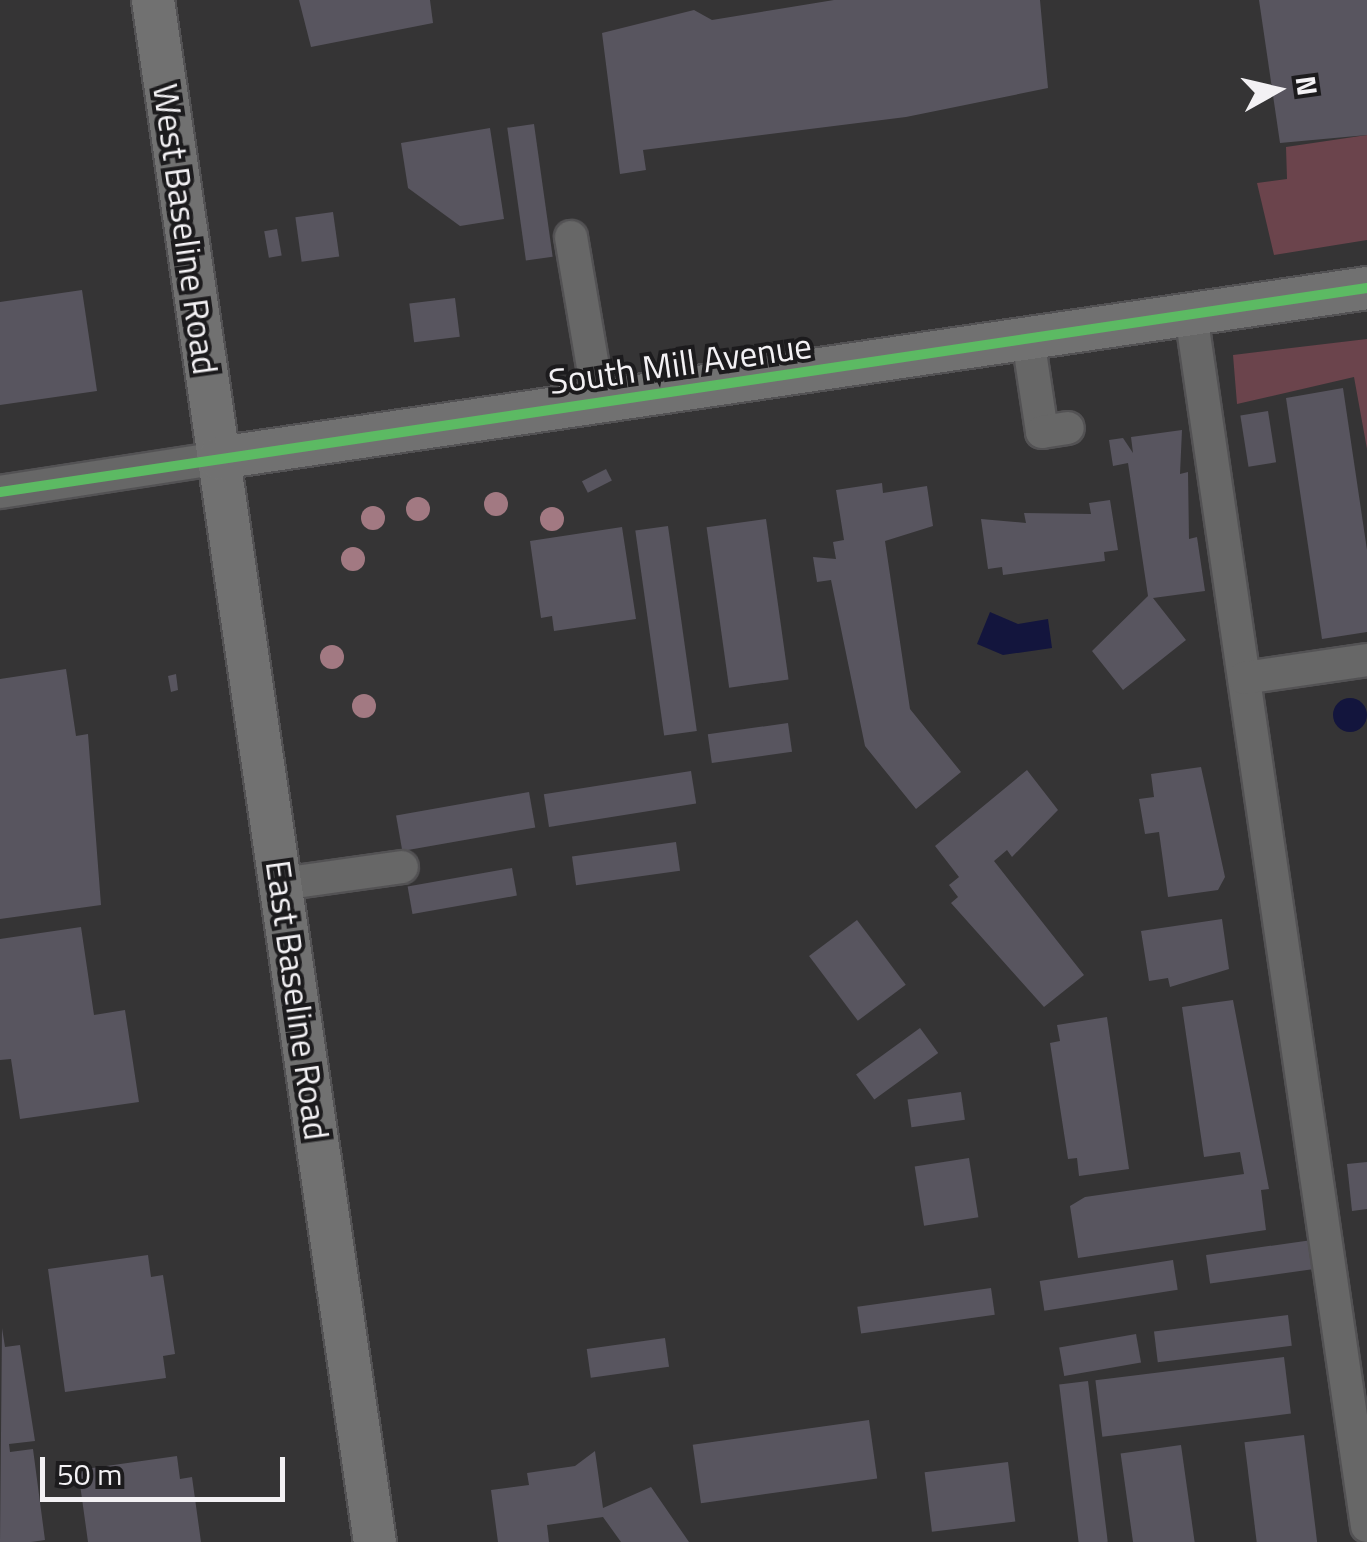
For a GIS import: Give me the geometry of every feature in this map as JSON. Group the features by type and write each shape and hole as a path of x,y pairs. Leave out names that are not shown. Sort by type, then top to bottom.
{"main road":[{"name":"West Baseline Road","path":"153,0 219,458"},
{"name":"South Mill Avenue","path":"219,458 1367,288"},
{"name":"East Baseline Road","path":"219,458 376,1542"}],"street":[{"path":"571,237 598,403"},
{"path":"1191,314 1367,1526"},
{"path":"1028,339 1041,432"},
{"name":"South Mill Avenue","path":"0,492 219,458"},
{"path":"1244,678 1367,660"},
{"path":"281,884 402,867"}],"shaded area":[{"path":"1367,135 1367,240 1274,255 1257,183 1287,179 1286,147"},
{"path":"1367,339 1367,449 1354,377 1237,404 1233,355"},
{"path":"990,612 1018,624 1048,619 1052,648 1003,655 977,644"},
{"path":"1350,698 1362,703 1367,715 1362,727 1350,732 1338,727 1333,715 1338,703"}],"building":[{"path":"299,0 430,0 433,23 311,47"},
{"path":"834,0 1040,0 1048,88 906,117 643,150 646,170 620,174 602,33 694,10 712,20"},
{"path":"1259,0 1367,0 1367,135 1280,143"},
{"path":"534,124 553,257 526,260 507,128"},
{"path":"490,128 504,219 460,226 408,188 401,143"},
{"path":"333,212 339,257 302,262 295,217"},
{"path":"277,229 282,256 269,258 264,231"},
{"path":"82,290 97,391 0,405 0,302"},
{"path":"455,298 460,337 414,342 409,304"},
{"path":"1343,388 1367,550 1367,632 1322,639 1286,398"},
{"path":"1268,411 1276,462 1248,467 1240,415"},
{"path":"1182,430 1180,474 1188,472 1189,539 1197,537 1205,591 1153,598 1186,640 1123,690 1092,651 1148,596 1128,463 1113,466 1109,440 1123,438 1133,453 1131,437"},
{"path":"606,469 612,481 588,493 582,481"},
{"path":"882,483 883,493 927,486 933,526 885,541 910,709 961,772 916,809 865,746 831,580 817,582 813,557 836,559 833,542 844,540 836,490"},
{"path":"1110,500 1118,550 1104,552 1105,561 1003,575 1002,567 988,569 981,519 1026,523 1024,513 1091,514 1089,503"},
{"path":"766,519 789,679 729,688 707,527"},
{"path":"668,526 697,731 664,736 635,531"},
{"path":"622,527 636,619 554,631 552,616 541,618 530,541"},
{"path":"66,669 76,736 88,734 101,905 0,919 0,679"},
{"path":"176,674 178,690 171,692 168,676"},
{"path":"788,723 792,752 712,763 708,734"},
{"path":"1201,767 1225,877 1218,890 1168,897 1159,832 1145,834 1139,799 1154,797 1151,774"},
{"path":"1027,770 1058,810 1012,857 1007,850 994,861 1084,975 1044,1007 951,903 958,897 949,885 959,877 935,846"},
{"path":"691,771 696,804 549,827 544,794"},
{"path":"529,792 535,827 402,851 396,815"},
{"path":"676,842 680,871 576,885 572,857"},
{"path":"512,868 517,896 412,914 408,886"},
{"path":"1222,919 1229,969 1170,987 1168,978 1149,981 1141,931"},
{"path":"857,920 906,985 858,1021 809,956"},
{"path":"81,927 94,1015 125,1010 139,1102 20,1119 11,1059 0,1060 0,939"},
{"path":"1233,1000 1269,1189 1261,1190 1266,1230 1078,1258 1070,1206 1085,1197 1244,1174 1240,1152 1204,1157 1182,1007"},
{"path":"1107,1017 1129,1169 1079,1176 1077,1158 1068,1159 1050,1043 1060,1041 1057,1025"},
{"path":"920,1028 938,1053 874,1100 856,1074"},
{"path":"961,1092 965,1120 911,1127 908,1100"},
{"path":"969,1158 978,1217 924,1226 915,1167"},
{"path":"1367,1162 1367,1209 1352,1211 1347,1164"},
{"path":"1312,1240 1316,1269 1210,1284 1206,1255"},
{"path":"148,1255 151,1277 163,1275 175,1354 163,1356 166,1378 65,1392 48,1269"},
{"path":"1173,1260 1178,1290 1044,1311 1040,1281"},
{"path":"991,1288 995,1315 861,1334 857,1307"},
{"path":"1288,1315 1292,1346 1158,1362 1154,1331"},
{"path":"2,1328 5,1347 20,1345 35,1441 9,1444 10,1452 33,1449 45,1540 0,1542"},
{"path":"1136,1334 1141,1363 1064,1376 1059,1348"},
{"path":"665,1338 669,1367 591,1378 587,1349"},
{"path":"1284,1357 1291,1414 1102,1437 1095,1380"},
{"path":"1088,1381 1108,1542 1079,1542 1059,1385"},
{"path":"869,1420 877,1478 701,1503 693,1445"},
{"path":"1304,1435 1317,1542 1257,1542 1244,1442"},
{"path":"1181,1445 1195,1542 1133,1542 1121,1453"},
{"path":"595,1451 603,1508 651,1487 689,1542 621,1542 603,1517 547,1525 549,1542 498,1542 491,1490 529,1485 527,1473 575,1466"},
{"path":"177,1456 180,1479 192,1477 201,1542 88,1542 78,1470"},
{"path":"1008,1462 1015,1522 932,1532 925,1472"}],"cycle path":[{"path":"0,492 1367,288"}]}
